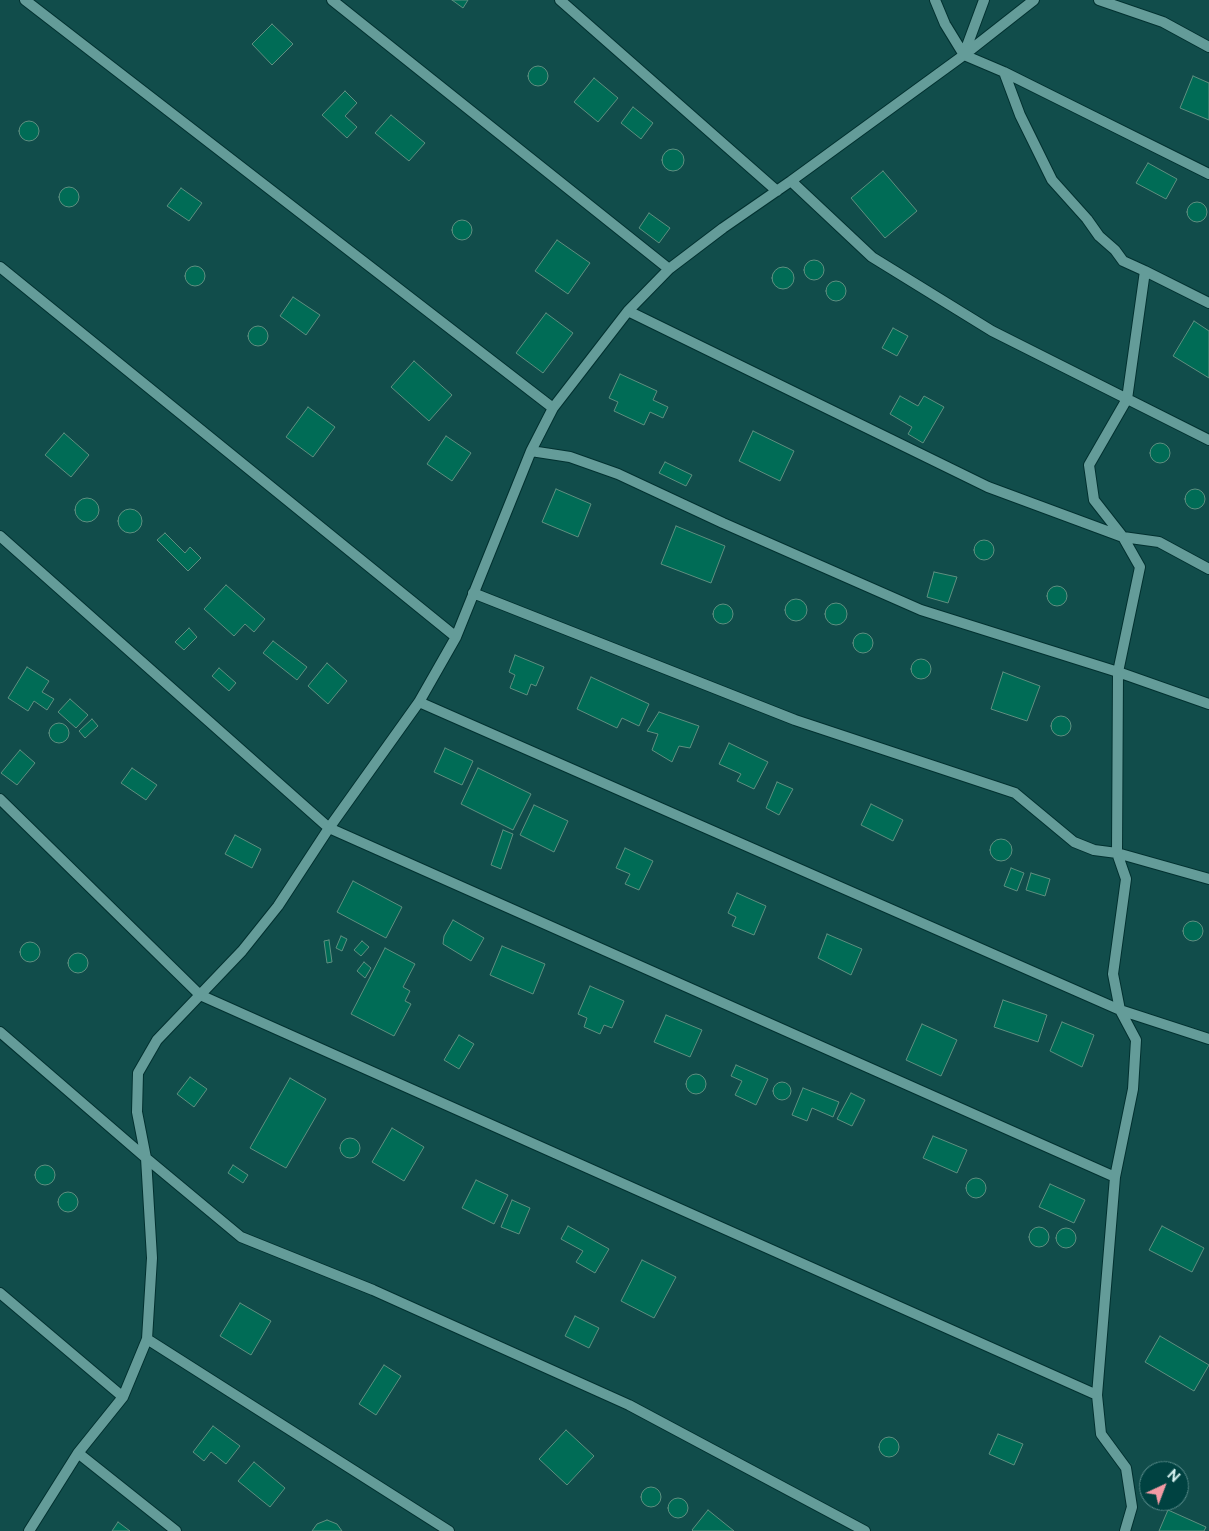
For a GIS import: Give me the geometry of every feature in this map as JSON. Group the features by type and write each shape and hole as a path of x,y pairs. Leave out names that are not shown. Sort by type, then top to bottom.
{"street":[{"path":"25,0 553,408"},
{"path":"332,0 669,269"},
{"path":"560,0 777,191"},
{"path":"935,0 945,24 964,55 1004,72 1209,174"},
{"path":"964,55 984,0"},
{"path":"29,1531 78,1453 123,1397 147,1339 152,1258 146,1158 137,1112 138,1073 157,1040 242,951 278,906 329,828 419,702 456,636 531,451 553,408 628,311 669,269 964,55 1034,0"},
{"path":"1099,0 1163,22 1209,47"},
{"path":"1004,72 1020,115 1052,180 1087,219 1099,236 1124,261 1209,303"},
{"path":"791,181 872,257 992,331 1209,440"},
{"path":"0,266 456,636"},
{"path":"1125,1531 1132,1507 1126,1468 1101,1434 1097,1395 1116,1177 1133,1089 1136,1040 1120,1010 1113,974 1126,879 1117,853 1118,672 1140,568 1123,537 1094,500 1089,465 1127,399 1145,271"},
{"path":"628,311 988,487 1123,537 1159,542 1209,569"},
{"path":"531,451 570,457 618,474 723,523 921,610 1118,672 1209,704"},
{"path":"0,536 329,828 1116,1177"},
{"path":"473,593 795,720 1015,793 1074,842 1094,850 1117,853 1209,879"},
{"path":"419,702 1120,1010 1209,1039"},
{"path":"0,799 200,996 1097,1395"},
{"path":"0,1032 241,1237 373,1290 629,1405 865,1531"},
{"path":"0,1293 123,1397"},
{"path":"147,1339 449,1531"},
{"path":"78,1453 176,1531"}],"building":[{"path":"452,0 468,0 463,8"},
{"path":"272,24 293,44 272,65 252,44"},
{"path":"538,66 545,69 548,76 545,83 538,86 531,83 528,76 531,69"},
{"path":"1193,76 1209,83 1209,120 1180,108"},
{"path":"594,78 618,98 598,122 574,102"},
{"path":"345,91 357,103 345,116 357,127 347,138 322,115"},
{"path":"633,107 653,123 641,139 621,123"},
{"path":"391,115 425,143 409,161 375,133"},
{"path":"29,121 36,124 39,131 36,138 29,141 22,138 19,131 22,124"},
{"path":"673,149 681,152 684,160 681,168 673,171 665,168 662,160 665,152"},
{"path":"1148,163 1177,179 1166,199 1136,183"},
{"path":"883,171 917,211 885,238 851,198"},
{"path":"69,187 76,190 79,197 76,204 69,207 62,204 59,197 62,190"},
{"path":"181,188 202,203 189,221 167,206"},
{"path":"1197,202 1204,205 1207,212 1204,219 1197,222 1190,219 1187,212 1190,205"},
{"path":"649,213 670,228 659,243 639,228"},
{"path":"462,220 469,223 472,230 469,237 462,240 455,237 452,230 455,223"},
{"path":"557,240 590,263 568,294 535,271"},
{"path":"814,260 821,263 824,270 821,277 814,280 807,277 804,270 807,263"},
{"path":"195,266 202,269 205,276 202,283 195,286 188,283 185,276 188,269"},
{"path":"783,267 791,270 794,278 791,286 783,289 775,286 772,278 775,270"},
{"path":"836,281 843,284 846,291 843,298 836,301 829,298 826,291 829,284"},
{"path":"293,297 320,315 306,335 280,316"},
{"path":"546,313 573,333 543,373 516,353"},
{"path":"1194,321 1209,331 1209,378 1173,356"},
{"path":"258,326 265,329 268,336 265,343 258,346 251,343 248,336 251,329"},
{"path":"893,328 908,336 897,356 882,348"},
{"path":"414,361 452,395 429,421 391,387"},
{"path":"620,374 657,391 653,400 668,407 663,418 650,412 644,425 614,411 618,402 609,398"},
{"path":"900,396 918,406 924,396 944,407 923,443 908,434 912,427 890,414"},
{"path":"308,407 335,427 313,457 286,437"},
{"path":"753,431 794,451 780,481 739,461"},
{"path":"64,433 89,455 71,477 45,455"},
{"path":"446,436 471,453 452,481 427,464"},
{"path":"1160,443 1167,446 1170,453 1167,460 1160,463 1153,460 1150,453 1153,446"},
{"path":"665,462 692,475 686,486 659,473"},
{"path":"556,489 591,504 578,537 542,522"},
{"path":"1195,489 1202,492 1205,499 1202,506 1195,509 1188,506 1185,499 1188,492"},
{"path":"87,498 96,501 99,510 96,519 87,522 78,519 75,510 78,501"},
{"path":"130,509 139,512 142,521 139,530 130,533 121,530 118,521 121,512"},
{"path":"676,526 725,546 711,583 661,564"},
{"path":"165,533 185,553 190,547 201,558 188,571 157,540"},
{"path":"984,540 991,543 994,550 991,557 984,560 977,557 974,550 977,543"},
{"path":"934,572 957,577 948,603 927,597"},
{"path":"226,585 265,619 254,632 245,624 234,636 204,609"},
{"path":"1057,586 1064,589 1067,596 1064,603 1057,606 1050,603 1047,596 1050,589"},
{"path":"796,599 804,602 807,610 804,618 796,621 788,618 785,610 788,602"},
{"path":"836,603 844,606 847,614 844,622 836,625 828,622 825,614 828,606"},
{"path":"723,604 730,607 733,614 730,621 723,624 716,621 713,614 716,607"},
{"path":"189,628 197,637 184,650 175,642"},
{"path":"863,633 870,636 873,643 870,650 863,653 856,650 853,643 856,636"},
{"path":"273,641 307,667 297,680 263,653"},
{"path":"515,655 544,667 536,686 531,684 527,695 510,688 515,675 509,672"},
{"path":"921,659 928,662 931,669 928,676 921,679 914,676 911,669 914,662"},
{"path":"327,663 347,681 328,704 308,686"},
{"path":"27,667 49,681 42,692 54,699 47,710 34,701 28,711 8,698"},
{"path":"219,668 236,683 229,691 212,676"},
{"path":"1003,672 1040,686 1027,721 991,709"},
{"path":"591,677 649,704 639,726 622,718 617,728 577,709"},
{"path":"70,699 88,715 76,728 58,712"},
{"path":"659,712 699,726 690,748 679,746 672,762 652,750 658,734 647,731"},
{"path":"1061,716 1068,719 1071,726 1068,733 1061,736 1054,733 1051,726 1054,719"},
{"path":"92,719 98,726 85,738 79,731"},
{"path":"59,723 66,726 69,733 66,740 59,743 52,740 49,733 52,726"},
{"path":"729,743 768,762 754,789 737,781 741,774 719,764"},
{"path":"445,748 473,761 462,785 434,772"},
{"path":"20,750 35,763 17,785 1,773"},
{"path":"132,768 157,785 146,800 121,783"},
{"path":"478,768 531,794 513,830 461,804"},
{"path":"777,782 793,789 779,815 766,808"},
{"path":"871,804 903,820 893,841 861,825"},
{"path":"534,805 568,821 554,852 520,835"},
{"path":"503,830 513,834 501,869 491,865"},
{"path":"235,835 261,849 252,868 225,854"},
{"path":"1001,839 1009,842 1012,850 1009,858 1001,861 993,858 990,850 993,842"},
{"path":"625,848 653,861 639,890 625,884 630,874 616,868"},
{"path":"1011,868 1024,873 1017,891 1004,886"},
{"path":"1031,873 1050,879 1045,896 1026,890"},
{"path":"353,881 402,907 386,938 337,912"},
{"path":"737,893 766,906 754,935 732,926 736,917 728,913"},
{"path":"453,920 484,938 471,961 443,944 444,936"},
{"path":"1193,921 1200,924 1203,931 1200,938 1193,941 1186,938 1183,931 1186,924"},
{"path":"827,934 862,949 851,975 818,958"},
{"path":"341,936 347,939 342,951 336,948"},
{"path":"329,940 332,962 327,963 324,941"},
{"path":"362,941 369,947 361,956 354,950"},
{"path":"30,942 37,945 40,952 37,959 30,962 23,959 20,952 23,945"},
{"path":"502,946 545,964 533,994 490,975"},
{"path":"385,948 415,964 403,987 410,991 405,1001 411,1004 394,1036 351,1014"},
{"path":"78,953 85,956 88,963 85,970 78,973 71,970 68,963 71,956"},
{"path":"364,962 371,968 365,978 357,971"},
{"path":"590,986 624,1001 612,1028 604,1025 600,1034 584,1027 587,1018 578,1014"},
{"path":"1003,1000 1047,1015 1038,1042 994,1027"},
{"path":"666,1015 702,1030 690,1057 654,1042"},
{"path":"1062,1022 1094,1035 1082,1067 1050,1051"},
{"path":"922,1024 957,1040 941,1076 906,1060"},
{"path":"459,1035 474,1044 459,1069 444,1060"},
{"path":"736,1065 768,1079 756,1105 735,1095 742,1081 731,1076"},
{"path":"696,1074 703,1077 706,1084 703,1091 696,1094 689,1091 686,1084 689,1077"},
{"path":"190,1077 207,1089 194,1107 177,1094"},
{"path":"290,1078 326,1099 286,1168 250,1148"},
{"path":"782,1082 788,1085 791,1091 788,1097 782,1100 776,1097 773,1091 776,1085"},
{"path":"803,1088 839,1102 833,1117 812,1108 807,1121 792,1115"},
{"path":"851,1093 865,1100 852,1126 837,1119"},
{"path":"392,1128 424,1147 404,1181 372,1162"},
{"path":"933,1136 967,1150 957,1173 923,1158"},
{"path":"350,1138 357,1141 360,1148 357,1155 350,1158 343,1155 340,1148 343,1141"},
{"path":"45,1165 52,1168 55,1175 52,1182 45,1185 38,1182 35,1175 38,1168"},
{"path":"233,1165 248,1175 243,1183 228,1173"},
{"path":"976,1178 983,1181 986,1188 983,1195 976,1198 969,1195 966,1188 969,1181"},
{"path":"476,1180 508,1195 494,1224 462,1208"},
{"path":"1050,1184 1085,1200 1074,1223 1039,1207"},
{"path":"68,1192 75,1195 78,1202 75,1209 68,1212 61,1209 58,1202 61,1195"},
{"path":"512,1200 530,1208 519,1234 501,1227"},
{"path":"568,1226 609,1249 595,1273 576,1262 583,1251 561,1239"},
{"path":"1162,1226 1204,1248 1192,1272 1149,1250"},
{"path":"1039,1227 1046,1230 1049,1237 1046,1244 1039,1247 1032,1244 1029,1237 1032,1230"},
{"path":"1066,1228 1073,1231 1076,1238 1073,1245 1066,1248 1059,1245 1056,1238 1059,1231"},
{"path":"642,1260 676,1277 654,1318 621,1301"},
{"path":"240,1303 271,1321 251,1355 220,1336"},
{"path":"575,1316 599,1328 589,1348 565,1336"},
{"path":"1160,1336 1209,1365 1194,1391 1145,1362"},
{"path":"384,1365 401,1376 376,1415 359,1404"},
{"path":"213,1426 240,1446 226,1464 211,1452 204,1461 193,1452"},
{"path":"566,1430 594,1456 567,1485 539,1459"},
{"path":"998,1434 1023,1444 1014,1465 989,1454"},
{"path":"889,1437 896,1440 899,1447 896,1454 889,1457 882,1454 879,1447 882,1440"},
{"path":"254,1462 285,1488 270,1507 238,1481"},
{"path":"651,1487 658,1490 661,1497 658,1504 651,1507 644,1504 641,1497 644,1490"},
{"path":"678,1498 685,1501 688,1508 685,1515 678,1518 671,1515 668,1508 671,1501"},
{"path":"708,1510 734,1531 693,1531"},
{"path":"1168,1511 1206,1527 1204,1531 1159,1531"},
{"path":"327,1520 337,1524 342,1531 312,1531 317,1524"},
{"path":"118,1522 130,1531 112,1531"}]}
